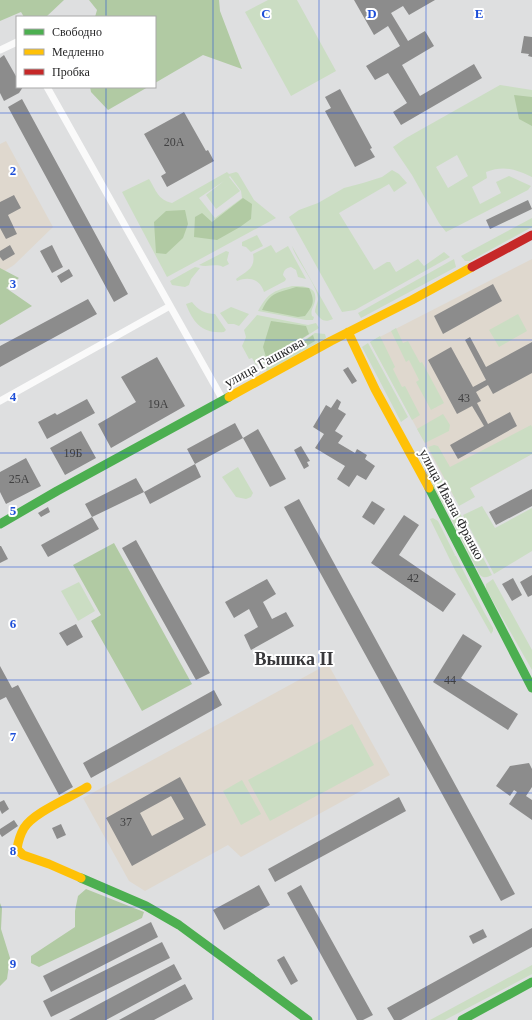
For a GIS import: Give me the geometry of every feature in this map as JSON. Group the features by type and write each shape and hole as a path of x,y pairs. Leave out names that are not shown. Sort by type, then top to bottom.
{"street":[{"path":"0,50 16,42"},
{"path":"48,88 223,400"},
{"name":"улица Гашкова","path":"0,524 57,491 348,332 412,300 532,235"},
{"path":"0,401 170,306"},
{"name":"улица Ивана Франко","path":"348,332 355,350 378,395 445,519 532,688"},
{"path":"87,787 32,818 24,827 18,840 17,849 23,855 49,864 146,906 179,925 308,1020"},
{"path":"462,1020 532,982"}],"shaded area":[{"path":"6,141 53,227 14,265 0,274 0,144"},
{"path":"532,259 532,454 454,497 370,342"},
{"path":"328,664 390,775 241,857 228,845 145,891 129,881 83,798"}],"green space":[{"path":"0,0 64,0 47,16 23,16 21,12 0,21"},
{"path":"89,0 219,0 220,11 242,69 203,55 156,82 156,16 95,16 97,10"},
{"path":"268,0 297,0 336,71 291,96 245,12"},
{"path":"500,85 532,90 532,177 515,170 504,168 492,170 486,172 487,178 472,187 480,204 501,193 496,182 509,176 531,186 528,190 446,232 439,223 412,175 393,147 406,138","holes":["457,155 468,176 448,188 436,167"]},
{"path":"90,88 146,88 108,110 91,92"},
{"path":"514,95 532,97 532,126 519,119"},
{"path":"392,170 399,174 407,183 394,192 389,184 339,213 374,270 387,262 390,262 396,272 418,259 424,266 444,252 450,257 355,310 342,312 289,217 299,210 318,203 344,188 382,177"},
{"path":"227,172 229,174 236,172 254,200 276,218 167,277 122,192 149,179 160,197 167,202 172,203","holes":["230,176 241,191 242,198 215,218 199,198 224,181 206,195 216,209 240,191 229,177"]},
{"path":"243,198 252,204 251,219 217,240 194,237 195,217 202,213 212,222"},
{"path":"185,210 188,224 183,238 166,254 156,253 154,222 166,211"},
{"path":"532,218 532,227 470,261 465,261 461,256"},
{"path":"257,235 263,246 251,252 246,247 242,246 242,242"},
{"path":"271,245 276,253 288,246 306,279 298,277 296,270 291,267 284,272 283,275 286,279 285,281 264,292 257,281 246,279 237,281 236,279 247,272 252,266 254,259 253,254"},
{"path":"292,246 333,319 325,321 315,312 318,300 315,288"},
{"path":"226,251 229,252 227,260 229,264 223,267 217,265 199,265"},
{"path":"454,259 456,267 361,318 358,313"},
{"path":"195,267 200,268 191,279 189,285 185,287 172,285 170,281"},
{"path":"0,268 19,278 6,288 32,306 0,325"},
{"path":"292,286 309,288 314,292 315,301 311,312 312,316 314,317 313,320 258,311 268,296 280,289"},
{"path":"296,287 309,288 313,299 312,305 305,316 298,317 262,310 272,296"},
{"path":"192,302 202,311 215,314 226,330 224,332 210,331 200,326 192,317 186,304"},
{"path":"231,307 249,314 239,326 228,324 220,313"},
{"path":"518,314 527,331 499,347 489,330"},
{"path":"257,315 308,325 316,323 319,328 263,364 263,362 256,365 252,358 249,359 242,346 246,337 244,330"},
{"path":"271,321 306,326 309,334 271,358 266,357 263,347"},
{"path":"396,328 403,343 408,341 420,363 422,362 444,403 431,410 416,382 419,380 409,360 406,362 391,331"},
{"path":"315,333 325,334 326,338 267,371 264,366"},
{"path":"313,335 315,341 277,363 274,361"},
{"path":"380,336 395,367 393,369 402,387 405,386 420,415 412,420 370,342"},
{"path":"368,343 408,417 401,422 362,347"},
{"path":"443,414 450,425 449,431 425,443 417,429"},
{"path":"531,425 532,454 470,488 475,497 459,506 428,447 434,445 438,446 450,467"},
{"path":"425,449 456,507 451,510 445,508 420,460 420,453"},
{"path":"238,467 253,493 251,497 246,499 236,497 222,477"},
{"path":"482,506 495,528 532,508 532,551 494,574 463,515"},
{"path":"460,513 492,575 488,577 480,575 452,521 454,516"},
{"path":"433,518 438,521 454,555 456,556 493,628 491,634 455,570 430,519"},
{"path":"114,543 192,684 142,711 91,621 101,615 73,565"},
{"path":"493,579 532,650 532,670 486,589 486,584"},
{"path":"79,582 95,611 78,621 61,591"},
{"path":"352,724 374,765 270,821 248,780"},
{"path":"242,780 261,814 241,825 223,791"},
{"path":"86,889 144,912 142,918 39,967 31,963 31,956 75,927 75,911 78,896"},
{"path":"0,903 2,908 1,929 10,958 7,979 0,986"},
{"path":"532,965 532,974 445,1020 430,1020"}],"building":[{"path":"354,0 435,0 409,15 403,6 391,13 408,41 425,31 434,46 402,65 420,96 474,64 482,78 401,125 393,112 407,103 388,73 375,80 366,66 400,46 388,26 374,35"},
{"path":"524,36 532,37 532,57 528,56 529,54 521,53"},
{"path":"4,55 16,76 16,88 22,88 19,93 4,101 0,93 0,58"},
{"path":"340,89 372,148 370,149 375,157 355,167 325,111 331,108 325,97"},
{"path":"22,99 128,294 114,302 8,107"},
{"path":"184,112 206,151 208,150 214,161 167,187 161,176 166,173 144,134"},
{"path":"14,195 21,208 8,215 17,234 6,239 0,228 0,202"},
{"path":"528,200 532,209 490,229 486,220"},
{"path":"10,245 15,254 3,261 0,257 0,251"},
{"path":"52,245 63,267 52,273 40,251"},
{"path":"69,269 73,276 61,283 57,276"},
{"path":"493,284 502,301 443,334 434,316"},
{"path":"88,299 97,314 0,367 0,346"},
{"path":"470,337 486,367 532,342 532,373 493,394 488,385 476,392 481,401 477,403 488,424 510,412 517,426 458,459 450,445 484,426 472,406 457,414 428,360 451,347 473,387 486,380 465,340"},
{"path":"157,357 185,406 111,448 98,424 136,402 121,377"},
{"path":"348,367 357,381 352,384 343,370"},
{"path":"87,399 95,413 47,439 38,422 55,413 57,415"},
{"path":"337,399 341,402 338,409 346,414 335,431 343,436 338,443 355,453 357,449 367,455 365,459 375,466 366,480 357,475 349,487 337,479 345,466 315,448 324,434 313,427 326,405 331,408"},
{"path":"235,423 243,438 195,464 187,449"},
{"path":"258,429 286,479 270,487 243,438"},
{"path":"81,431 96,458 65,475 50,448"},
{"path":"301,446 310,461 307,462 309,466 304,469 294,450"},
{"path":"26,458 41,486 6,504 0,492 0,472"},
{"path":"195,464 201,477 150,504 144,492"},
{"path":"136,478 144,492 92,517 85,504"},
{"path":"532,489 532,506 496,525 489,512"},
{"path":"299,499 515,894 501,901 284,507"},
{"path":"372,501 385,509 374,525 362,517"},
{"path":"48,507 50,512 41,517 38,513"},
{"path":"404,515 419,525 399,555 456,594 443,612 371,563"},
{"path":"92,517 99,529 48,557 41,545"},
{"path":"136,540 210,673 196,680 122,548"},
{"path":"0,546 8,559 0,563"},
{"path":"532,575 532,595 528,597 520,582"},
{"path":"513,578 522,595 512,601 502,584"},
{"path":"267,579 276,594 263,602 272,619 286,612 294,626 251,650 244,635 258,627 249,609 234,618 225,602"},
{"path":"76,624 83,637 67,646 59,633"},
{"path":"463,634 482,646 461,678 518,714 508,730 433,682"},
{"path":"0,666 12,688 18,685 73,787 59,795 6,697 0,700"},
{"path":"214,690 222,705 91,778 83,763"},
{"path":"529,763 532,769 532,787 526,796 532,800 532,820 509,804 517,792 514,790 510,796 496,786 510,766"},
{"path":"180,777 206,825 132,866 106,818","holes":["171,796 184,819 152,836 140,813"]},
{"path":"399,797 406,811 275,882 268,869"},
{"path":"4,800 9,809 2,814 0,810 0,802"},
{"path":"14,820 18,826 2,837 0,834 0,829"},
{"path":"61,824 66,835 57,839 52,828"},
{"path":"259,885 270,905 224,930 213,910"},
{"path":"301,885 373,1015 363,1020 357,1020 287,893"},
{"path":"151,922 158,937 51,992 43,976"},
{"path":"532,928 532,947 401,1020 394,1020 387,1008"},
{"path":"483,929 487,937 473,944 469,936"},
{"path":"162,942 170,958 51,1017 43,1001"},
{"path":"284,956 298,981 291,985 277,960"},
{"path":"174,964 182,979 106,1020 69,1020"},
{"path":"185,984 193,999 154,1020 119,1020"}],"traffic: fast":[{"path":"0,524 57,491 229,397"},
{"path":"429,488 532,688"},
{"path":"81,878 146,906 179,925 308,1020"},
{"path":"462,1020 532,982"}],"traffic: slow":[{"path":"229,397 331,341 412,300 472,267"},
{"path":"348,332 375,389 429,488"},
{"path":"81,878 49,864 23,855 17,849 21,833 29,822 44,811 87,787"}],"traffic: jam":[{"path":"472,267 532,235"}],"district":[{"name":"Вышка II","path":"294,659"}]}
